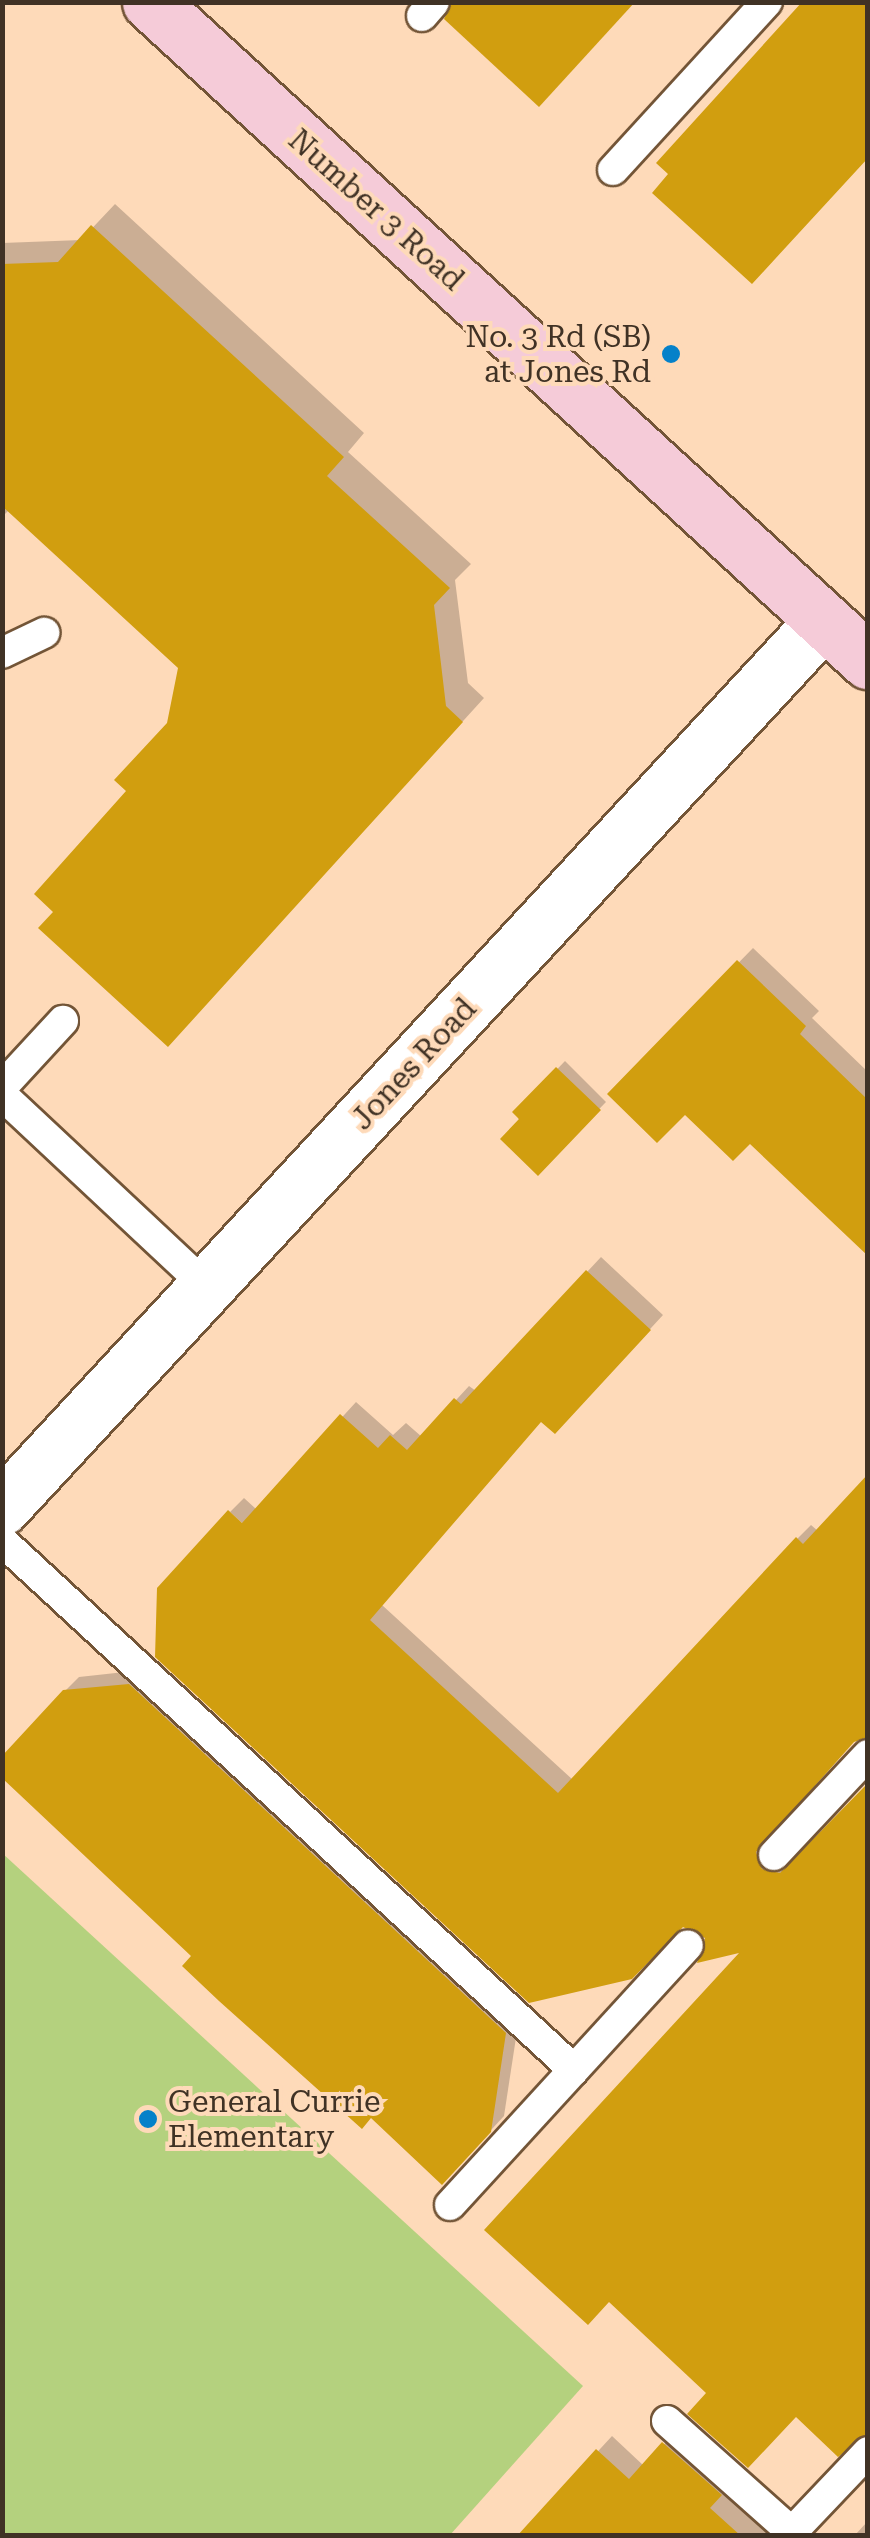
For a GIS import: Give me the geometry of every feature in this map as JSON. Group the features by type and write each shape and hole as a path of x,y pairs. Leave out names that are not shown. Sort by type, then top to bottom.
{"main road":[{"name":"Number 3 Road","path":"150,2 868,662"}],"street":[{"name":"Jones Road","path":"2,1506 824,621"}],"lane":[{"path":"612,170 767,2"},
{"path":"2,653 44,633"},
{"path":"2,1087 63,1022"},
{"path":"2,1096 208,1288"},
{"path":"2,1542 574,2070"},
{"path":"774,1855 868,1754"},
{"path":"450,2204 688,1946"},
{"path":"666,2421 794,2534 868,2452"}],"green space":[{"name":"General Currie Elementary","path":"2,1853 583,2386 450,2535 3,2535"}],"building":[{"path":"452,2 635,2 539,107 444,19"},
{"path":"802,2 868,2 868,158 752,284 652,193 668,174 656,163"},
{"path":"91,225 344,457 327,476 450,588 434,605 446,706 463,722 168,1047 38,928 53,912 34,894 126,791 114,780 167,723 178,668 2,506 2,264 58,262"},
{"path":"737,960 806,1026 800,1034 868,1100 868,1256 750,1144 733,1161 685,1115 657,1143 607,1094"},
{"path":"556,1067 601,1110 538,1176 500,1139 519,1119 512,1112"},
{"path":"586,1270 651,1330 555,1434 541,1422 370,1620 558,1793 796,1537 803,1544 868,1474 868,1737 854,1742 756,1852 762,1869 780,1873 868,1783 868,2434 838,2457 796,2417 748,2468 687,2414 706,2393 609,2302 588,2325 484,2230 739,1953 697,1963 705,1938 683,1927 632,1979 529,2003 155,1657 157,1588 228,1510 242,1523 340,1414 378,1448 390,1435 407,1450 454,1398 461,1404"},
{"path":"129,1684 506,2033 491,2132 442,2185 371,2118 362,2129 219,2001 182,1966 191,1956 2,1778 2,1756 63,1690"},
{"path":"662,2442 722,2495 710,2508 741,2536 517,2536 596,2449 629,2479"}],"place":[{"name":"No. 3 Rd (SB) at Jones Rd","path":"671,354"},
{"name":"General Currie Elementary","path":"148,2119"}]}
